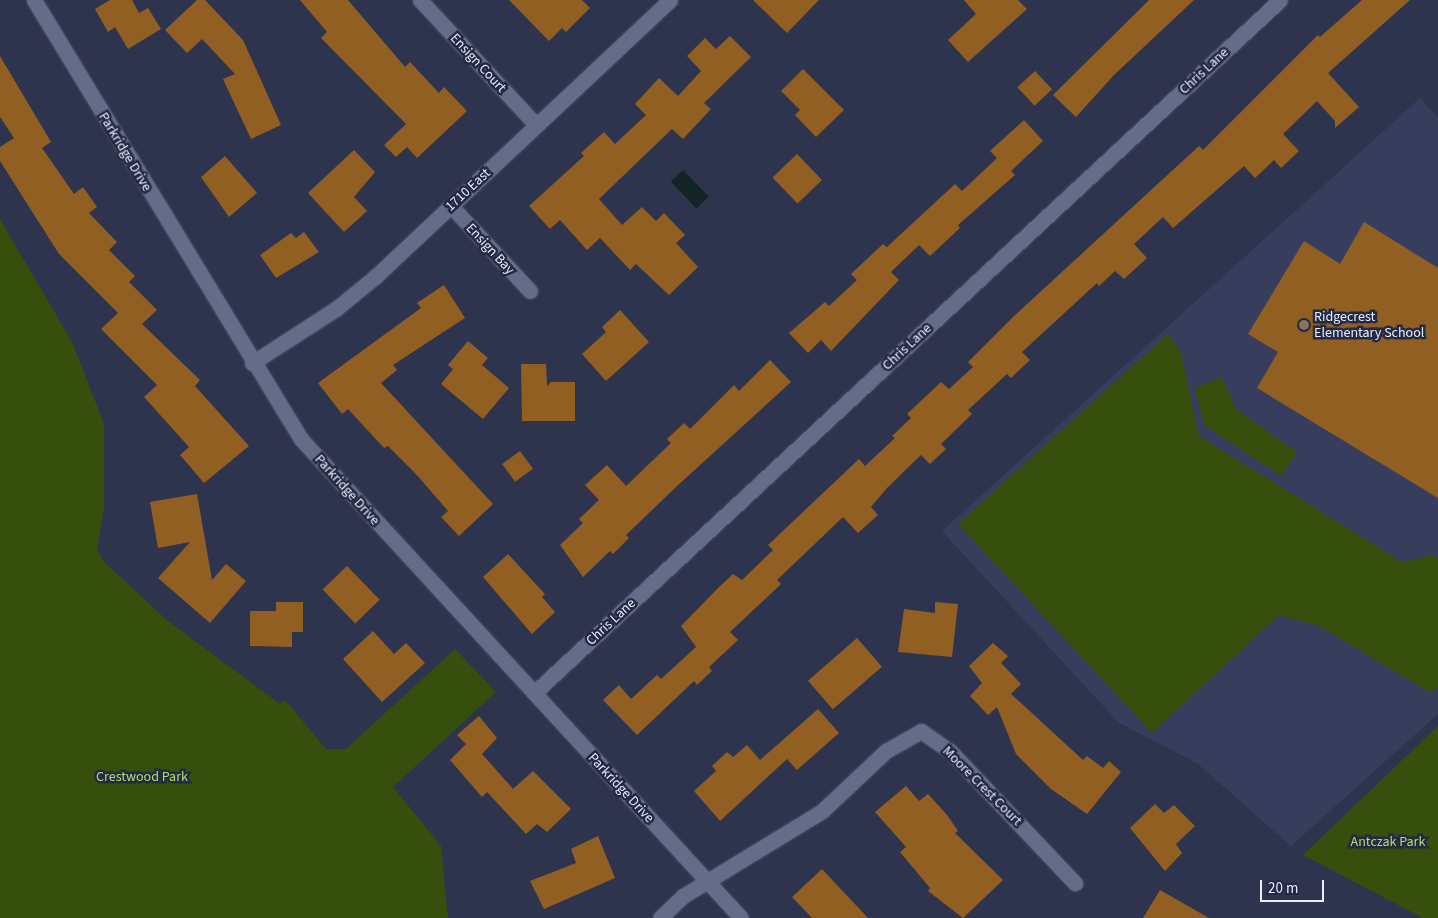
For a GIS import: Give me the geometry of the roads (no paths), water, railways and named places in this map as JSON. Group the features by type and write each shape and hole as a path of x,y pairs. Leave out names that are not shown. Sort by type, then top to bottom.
{"street":[{"name":"Parkridge Drive","path":"34,0 252,363 301,440 742,918"},
{"name":"Ensign Court","path":"420,0 536,126"},
{"name":"1710 East","path":"252,363 337,308 450,206 670,0"},
{"name":"Chris Lane","path":"534,693 1280,0"},
{"name":"Ensign Bay","path":"450,206 530,291"},
{"name":"Moore Crest Court","path":"708,881 822,811 886,751 921,732 950,751 1075,883"},
{"path":"660,918 708,881"}],"place":[{"name":"Ridgecrest Elementary School","path":"1304,325"}],"park label":[{"name":"Crestwood Park","path":"142,777"},
{"name":"Antczak Park","path":"1388,842"}]}
